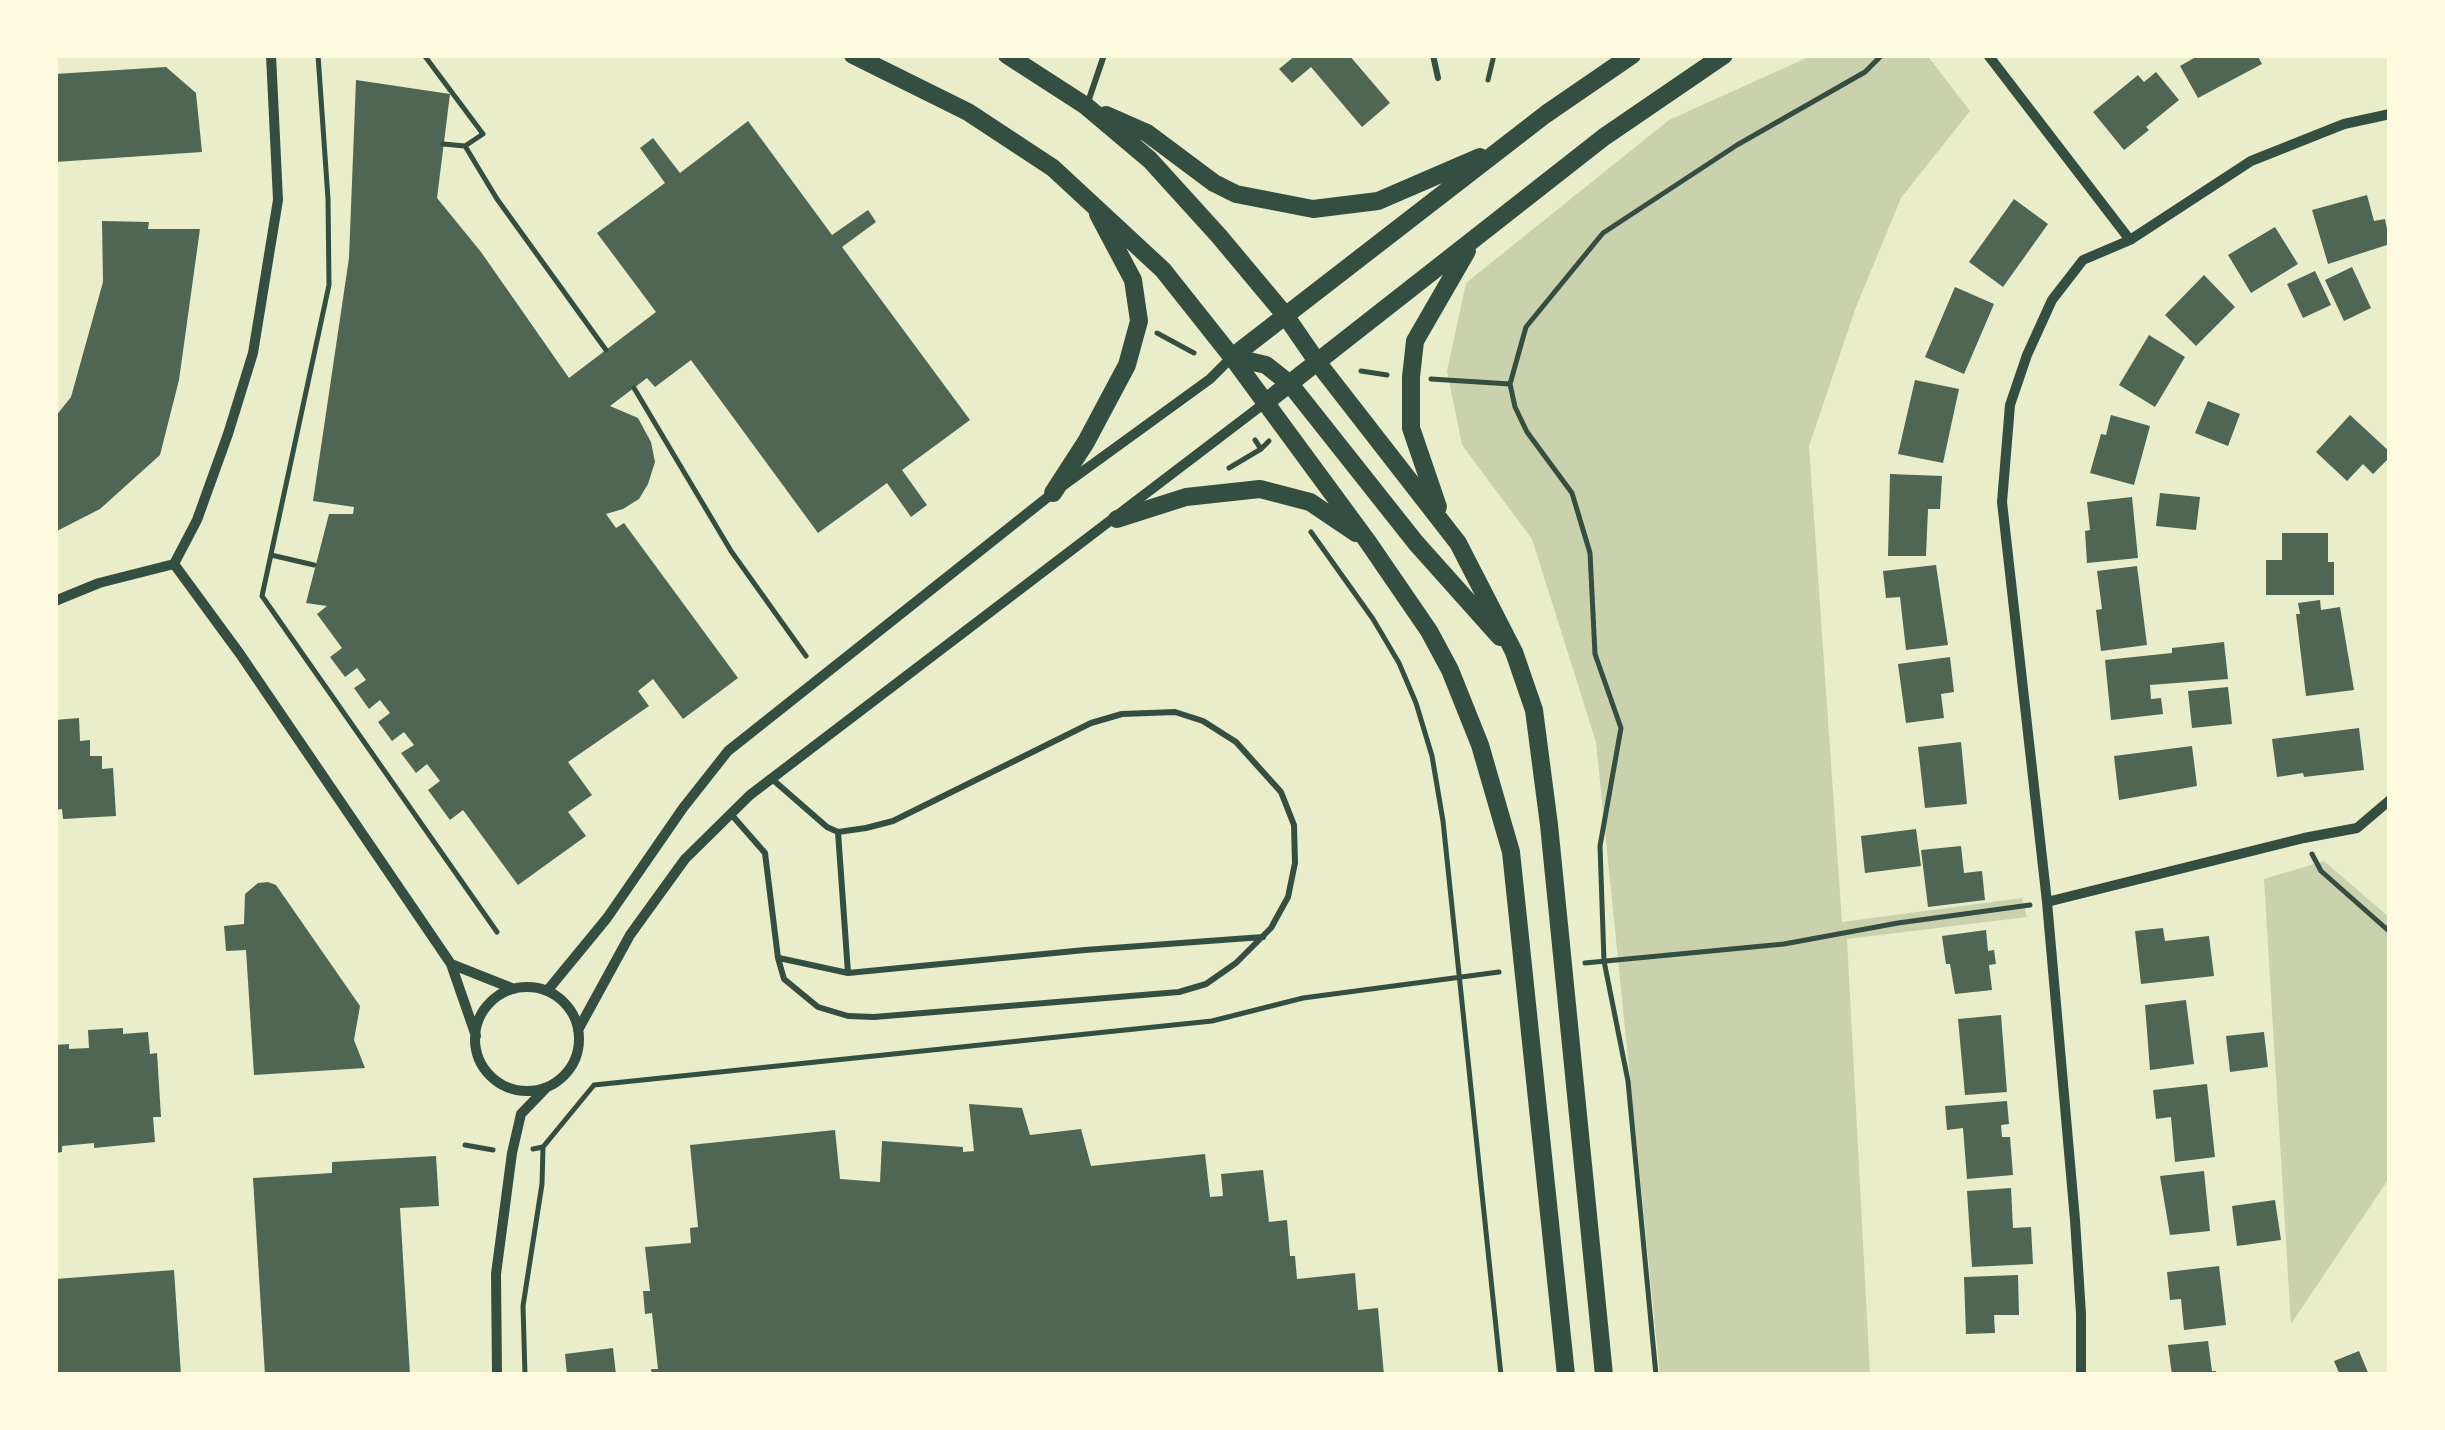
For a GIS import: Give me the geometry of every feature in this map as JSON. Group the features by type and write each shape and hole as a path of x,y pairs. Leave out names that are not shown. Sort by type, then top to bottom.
{"main road":[{"path":"853,55 968,112 1053,168 1163,270 1266,402 1429,631 1450,670 1480,745 1510,852 1566,1375"},
{"path":"1007,55 1086,106 1150,160 1285,315 1442,522 1478,576 1514,652 1534,710 1549,825 1604,1375"},
{"path":"1232,358 1546,114 1632,55"},
{"path":"1266,402 1604,137 1724,55"},
{"path":"1086,106 1148,133 1214,183 1236,194 1313,209 1378,201 1508,144"},
{"path":"1052,494 1086,442 1126,364 1139,321 1133,280 1090,200"},
{"path":"1442,522 1411,428 1415,341 1474,238"},
{"path":"1232,358 1266,365 1290,384 1416,544 1514,652"},
{"path":"1116,519 1186,498 1260,489 1310,502 1368,542"}],"street":[{"path":"55,601 99,582 174,564 200,513 253,353 278,200 272,55"},
{"path":"1988,55 2130,240"},
{"path":"2080,1375 2075,1220 2048,902 2002,502 2010,405 2052,300 2083,260 2130,240 2251,160 2344,124 2390,114"},
{"path":"547,991 607,918 728,751 1052,494 1210,379 1232,358"},
{"path":"578,1030 630,935 685,858 730,813 1266,402"},
{"path":"174,564 240,654 451,964 484,1067 511,1089 546,1088"},
{"path":"2048,902 2357,828 2390,800"},
{"path":"451,964 514,988 547,991 562,1000 573,1014 578,1030 579,1048 572,1065 521,1114 496,1274 497,1375"},
{"path":"476,1036 487,1006 514,988"}],"lane":[{"path":"1086,106 1104,55"},
{"path":"1433,55 1438,78"},
{"path":"730,813 765,854 784,979 818,1008 848,1016 1179,992 1206,984 1264,937 1288,897 1295,863 1294,825 1280,792 1236,742 1203,721 1174,712 1122,714 1091,723 894,821 838,832 771,778"},
{"path":"838,832 848,973"},
{"path":"778,958 848,973 1264,937"}],"path":[{"path":"318,55 328,198 329,285 262,596 498,932"},
{"path":"424,55 483,134 465,146 443,144"},
{"path":"1488,80 1494,55"},
{"path":"1656,1375 1628,1081 1604,961 1600,846 1620,728 1595,654 1590,552 1572,493 1527,432 1514,407 1510,384 1526,327 1603,233 1738,145 1865,72 1882,55"},
{"path":"465,146 497,198 606,350"},
{"path":"1153,331 1194,353"},
{"path":"1352,373 1360,369 1397,376"},
{"path":"1428,379 1510,384"},
{"path":"634,388 731,551 806,656"},
{"path":"1255,440 1261,449"},
{"path":"1229,468 1269,441"},
{"path":"1301,524 1320,543 1373,619 1399,664 1427,734 1443,821 1501,1375"},
{"path":"271,555 314,564"},
{"path":"2304,838 2321,871 2390,932"},
{"path":"1584,964 1784,944 2048,902"},
{"path":"525,1375 522,1306 542,1184 543,1148 594,1085 1212,1021 1303,998 1507,971"},
{"path":"465,1145 512,1153 543,1148"}],"green space":[{"path":"1813,55 1927,55 1970,111 1901,198 1856,307 1809,446 1842,922 2022,898 2027,917 1847,939 1870,1375 1660,1375 1596,742 1532,539 1462,445 1447,371 1466,283 1669,120"},
{"path":"2324,861 2390,918 2390,1177 2291,1324 2264,879"}],"building":[{"path":"1296,55 1349,55 1390,103 1362,127 1311,67 1292,83 1279,69"},
{"path":"2193,55 2257,55 2262,64 2198,98 2180,66"},
{"path":"166,67 196,93 202,152 55,162 55,74"},
{"path":"2156,72 2179,100 2124,150 2093,112 2138,75 2144,82"},
{"path":"356,80 450,94 437,198 481,252 569,378 656,312 597,233 665,183 640,148 653,138 680,173 748,121 832,235 868,210 876,222 842,247 970,420 902,470 927,505 911,517 887,483 818,533 691,360 655,387 647,378 610,406 638,418 651,442 655,462 639,499 606,514 616,528 624,523 738,678 683,719 653,679 638,691 649,706 568,762 592,795 568,812 586,836 518,885 463,810 450,820 428,790 440,781 427,764 416,773 401,753 414,745 404,732 392,741 378,722 390,713 380,700 369,709 354,688 366,680 357,668 345,677 330,657 342,648 317,614 327,606 306,603 329,514 353,514 354,507 313,501 349,258"},
{"path":"2367,195 2374,221 2385,219 2390,244 2328,264 2312,210"},
{"path":"2014,199 2048,224 2003,287 1969,262"},
{"path":"102,221 149,222 148,229 200,229 179,380 160,455 100,509 55,532 55,417 71,397 103,282"},
{"path":"2275,227 2298,264 2251,293 2228,255"},
{"path":"2352,267 2371,308 2344,321 2325,280"},
{"path":"2315,271 2331,305 2303,318 2287,284"},
{"path":"2204,275 2235,307 2196,346 2165,315"},
{"path":"1955,287 1994,304 1964,374 1925,357"},
{"path":"2149,335 2185,357 2155,407 2119,385"},
{"path":"1915,380 1959,389 1943,463 1898,454"},
{"path":"2208,401 2240,414 2228,446 2195,433"},
{"path":"2111,415 2150,426 2134,485 2090,473"},
{"path":"2350,415 2390,452 2390,457 2373,474 2363,464 2347,481 2316,452"},
{"path":"1890,474 1942,476 1940,509 1928,509 1926,556 1888,556"},
{"path":"2160,493 2200,497 2196,530 2156,526"},
{"path":"2132,497 2138,558 2087,563 2087,502"},
{"path":"2282,533 2328,533 2328,562 2334,562 2334,595 2266,595 2266,560 2282,560"},
{"path":"1936,565 1948,645 1906,650 1900,597 1886,598 1883,571"},
{"path":"2137,566 2147,645 2101,651 2096,610 2102,609 2097,571"},
{"path":"2320,600 2321,610 2340,607 2354,690 2306,696 2296,614 2300,614 2298,603"},
{"path":"2224,642 2228,679 2150,685 2151,699 2161,698 2163,714 2111,720 2105,660 2172,653 2172,648"},
{"path":"1950,657 1954,692 1941,694 1944,718 1906,723 1898,664"},
{"path":"2228,687 2232,724 2192,728 2188,691"},
{"path":"79,718 80,741 90,740 90,756 102,756 102,769 113,768 116,816 63,819 62,809 55,810 55,720"},
{"path":"2359,728 2364,770 2277,777 2272,739"},
{"path":"1961,742 1967,804 1925,808 1918,747"},
{"path":"2192,746 2197,786 2119,800 2114,756"},
{"path":"1916,829 1921,866 1865,873 1861,836"},
{"path":"1961,846 1964,873 1982,871 1985,900 1928,907 1921,850"},
{"path":"258,883 276,885 360,1006 354,1040 365,1068 254,1075 246,950 226,951 224,926 244,924 245,894"},
{"path":"2163,928 2165,941 2209,936 2214,976 2141,984 2135,931"},
{"path":"1986,930 1988,951 1994,950 1996,964 1989,965 1992,990 1955,994 1942,936"},
{"path":"2186,1000 2194,1064 2150,1070 2145,1005"},
{"path":"2001,1015 2007,1092 1965,1095 1958,1019"},
{"path":"123,1028 123,1034 148,1032 150,1054 157,1053 161,1117 153,1117 155,1142 94,1148 94,1143 62,1146 62,1152 55,1153 55,1045 89,1048 88,1030"},
{"path":"2264,1032 2268,1067 2230,1072 2226,1036"},
{"path":"2207,1084 2215,1157 2175,1162 2171,1117 2156,1119 2153,1090"},
{"path":"2007,1101 2009,1124 2001,1125 2002,1137 2010,1137 2013,1175 1967,1179 1963,1128 1947,1130 1945,1106"},
{"path":"969,1104 1022,1108 1030,1135 1081,1129 1091,1166 1205,1154 1210,1197 1223,1196 1221,1174 1263,1170 1269,1222 1287,1220 1290,1256 1295,1256 1297,1279 1355,1273 1358,1310 1378,1308 1384,1375 652,1375 651,1369 658,1369 652,1313 645,1314 643,1291 650,1291 645,1247 691,1243 690,1228 698,1227 690,1145 835,1130 840,1179 880,1182 882,1141 974,1151"},
{"path":"436,1156 439,1206 400,1208 410,1375 265,1375 253,1178 332,1173 332,1162"},
{"path":"2204,1171 2210,1231 2170,1235 2160,1176"},
{"path":"2011,1188 2013,1228 2031,1227 2033,1264 1972,1267 1967,1191"},
{"path":"2275,1200 2281,1240 2237,1246 2232,1206"},
{"path":"2219,1266 2226,1325 2184,1330 2181,1299 2170,1300 2167,1272"},
{"path":"174,1270 181,1375 55,1375 55,1279"},
{"path":"2018,1275 2019,1315 1994,1315 1995,1333 1966,1334 1964,1277"},
{"path":"2208,1341 2212,1371 2217,1375 2172,1375 2168,1345"},
{"path":"613,1348 616,1375 567,1375 565,1354"},
{"path":"2359,1351 2369,1375 2340,1375 2334,1361"}]}
